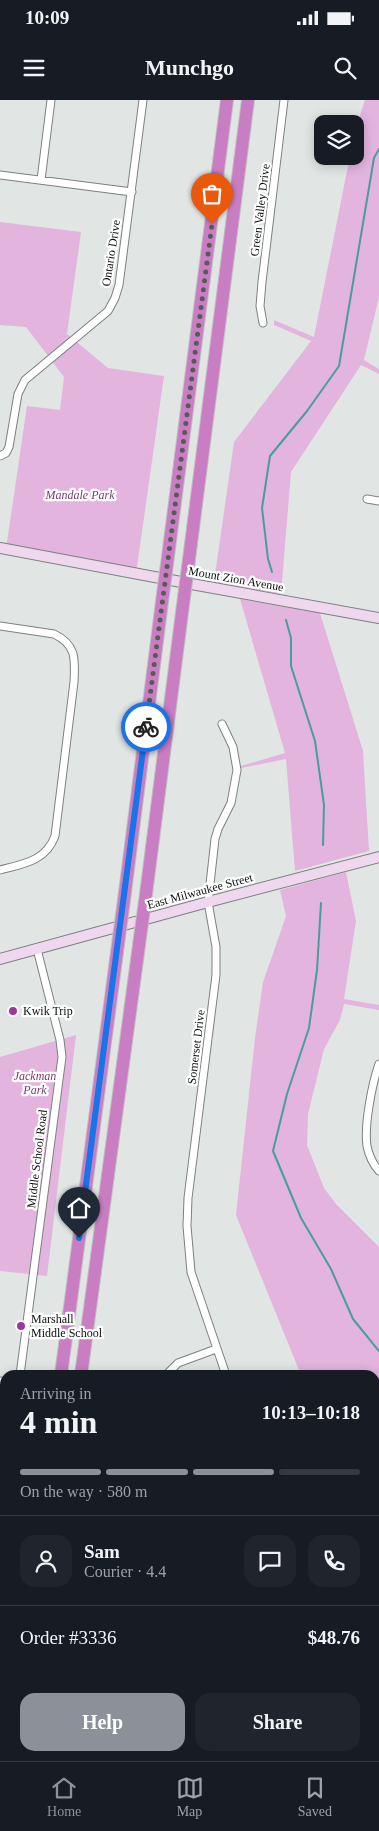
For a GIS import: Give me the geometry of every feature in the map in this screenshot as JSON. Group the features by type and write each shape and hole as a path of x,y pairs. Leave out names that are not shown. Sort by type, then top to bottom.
{"highway":[{"path":"62,1370 227,100"},
{"path":"82,1370 146,894 248,100"}],"main road":[{"name":"Mount Zion Avenue","path":"0,548 379,618"},
{"name":"East Milwaukee Street","path":"0,959 379,857"}],"street":[{"path":"41,180 51,100"},
{"name":"Ontario Drive","path":"2,456 9,447 18,394 25,380 108,310 115,298 119,285 144,100"},
{"name":"Green Valley Drive","path":"263,323 260,306 262,282 284,100"},
{"path":"0,175 132,192"},
{"path":"367,499 379,501"},
{"path":"0,626 54,634 72,648 75,658 58,822 53,842 42,856 31,862 0,870"},
{"name":"Somerset Drive","path":"222,724 233,747 237,770 231,803 215,839 208,902 217,960 188,1198 187,1226 191,1272 224,1370"},
{"name":"Middle School Road","path":"21,1370 62,1057 60,1040 37,949"},
{"path":"379,1064 372,1092 367,1138 368,1153 379,1171"},
{"path":"171,1370 178,1363 216,1349"}],"green space":[{"path":"365,100 379,100 379,297 364,360 379,369 379,374 361,365 291,472 281,594 214,582 234,442 311,341 274,325 274,320 314,337 348,165 364,165 364,115 360,115"},
{"name":"Mandale Park","path":"0,222 81,232 67,334 108,368 164,376 136,574 6,549 27,406 60,410 64,377 26,327 0,325"},
{"path":"240,599 320,613 363,751 369,851 295,871 286,759 241,768 241,766 285,753"},
{"path":"346,872 356,921 344,999 379,1005 379,1010 344,1004 340,1020 324,1049 308,1114 307,1145 324,1188 336,1204 379,1247 379,1370 299,1370 236,1215 255,1038 263,982 286,916 280,890"},
{"name":"Jackman Park","path":"76,1035 47,1276 0,1271 0,1057"}],"waterway":[{"path":"272,572 268,559 262,508 270,456 307,411 339,366 374,158 379,149"},
{"path":"286,620 291,638 291,666 315,741 324,805 323,845"},
{"path":"321,903 317,970 309,1028 287,1094 273,1151 301,1218 331,1269 353,1319 379,1351"}],"way so far":[{"path":"146,727 212,224"}],"place":[{"name":"Kwik Trip","path":"13,1011"},
{"name":"Marshall Middle School","path":"21,1326"}],"route":[{"path":"79,1238 146,727"}]}
